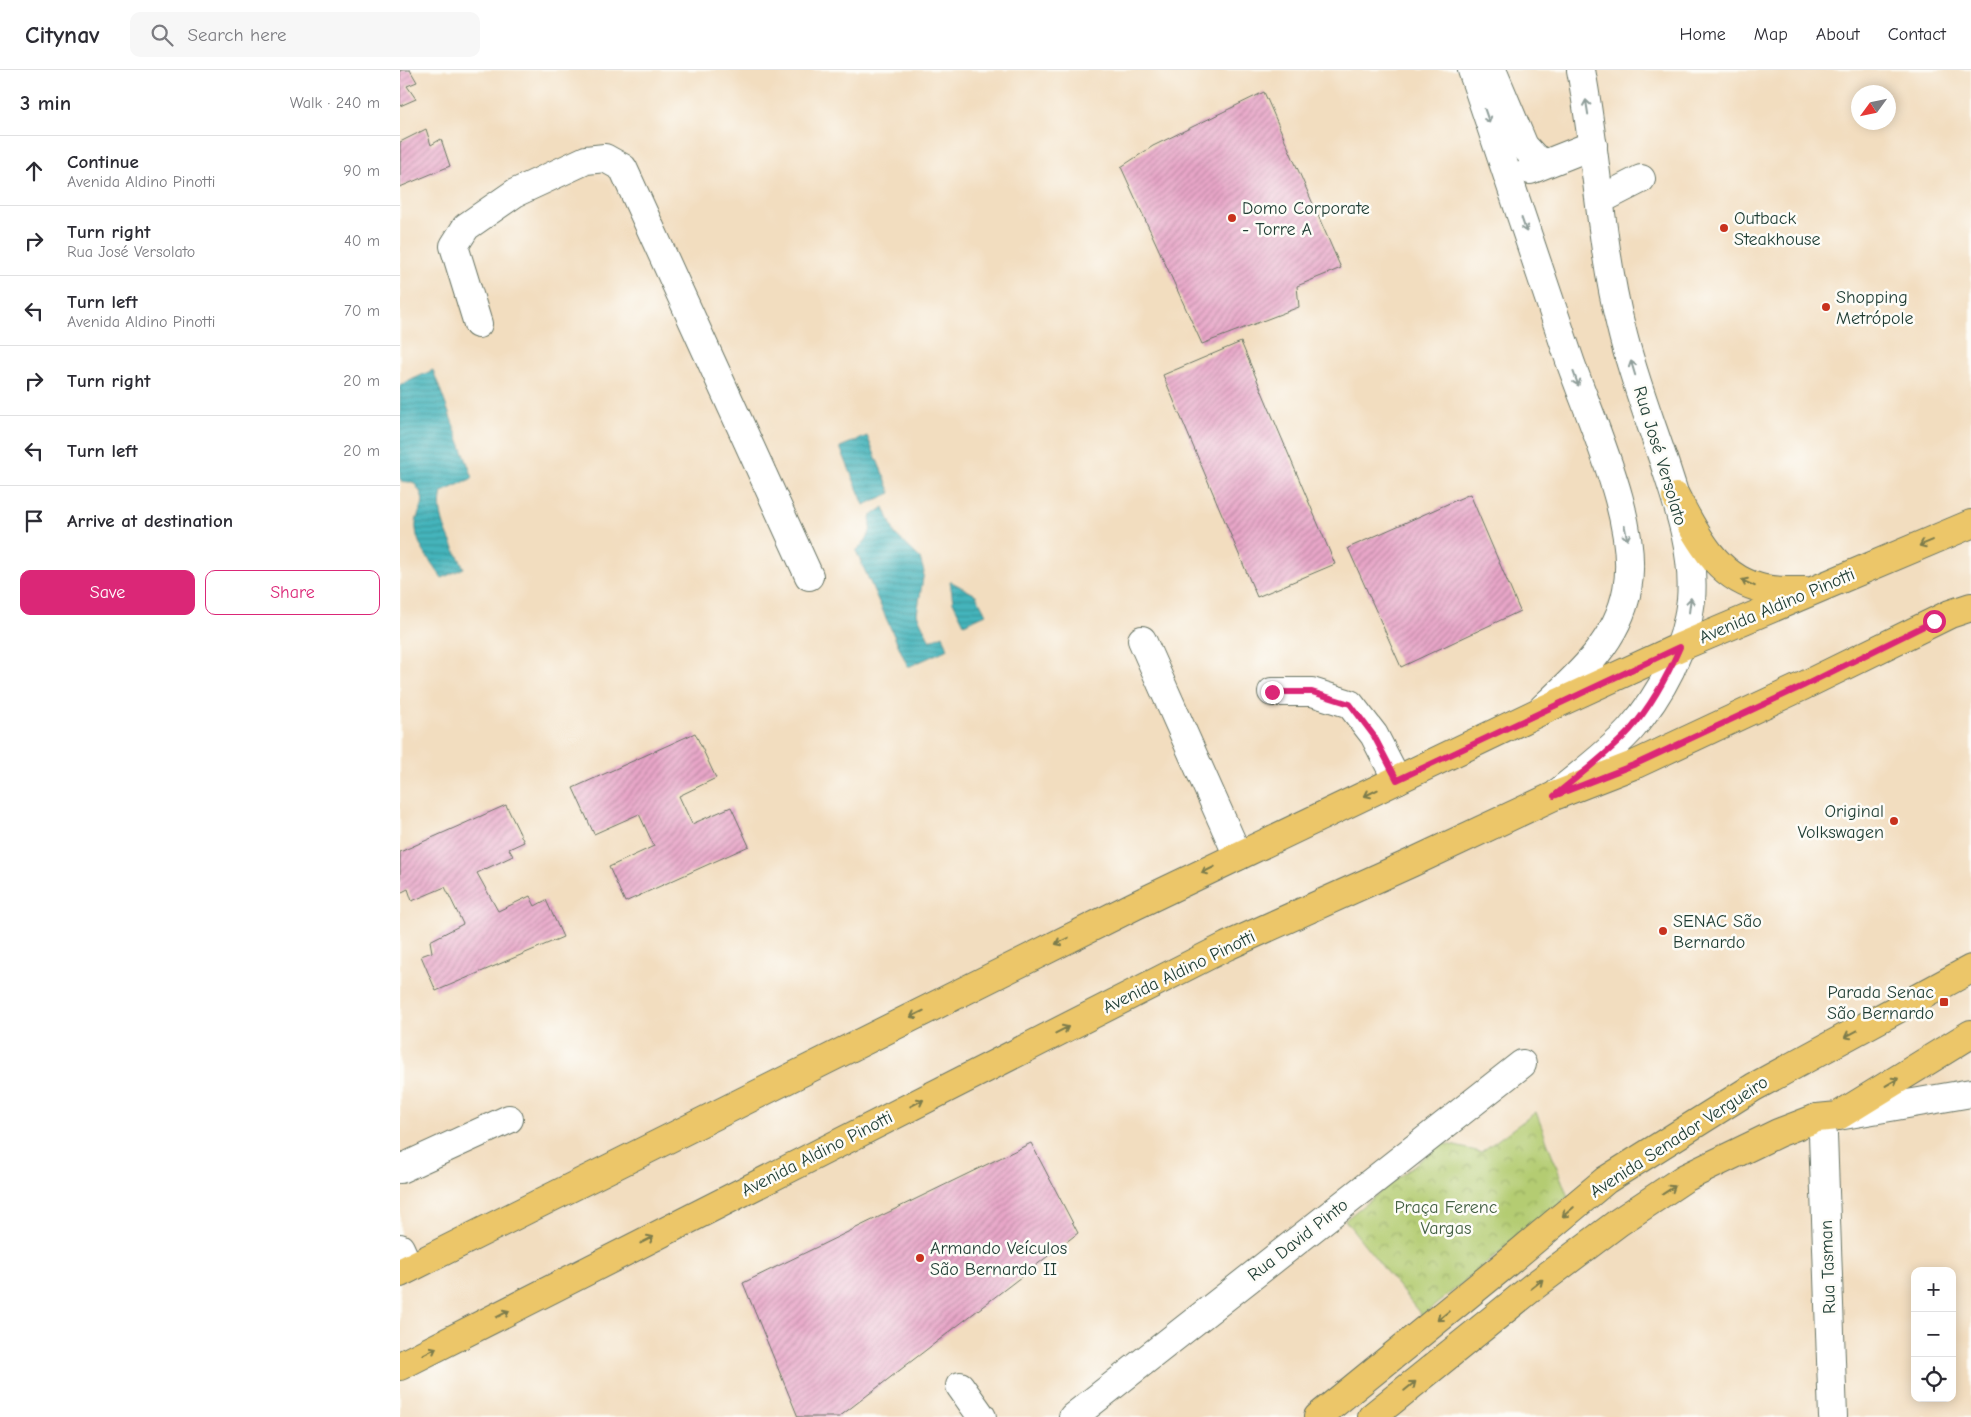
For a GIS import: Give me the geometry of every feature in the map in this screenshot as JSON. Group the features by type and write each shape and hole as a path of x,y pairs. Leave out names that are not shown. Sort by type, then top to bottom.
{"main road":[{"path":"1676,497 1699,540 1726,570 1742,581 1758,588 1778,591 1813,591"},
{"name":"Avenida Aldino Pinotti","path":"403,1263 623,1160 1134,906 1541,711 1680,647 1971,524"},
{"name":"Avenida Aldino Pinotti","path":"400,1366 1227,946 1411,864 1554,796 1636,764 1803,686 1950,614 1971,606"},
{"name":"Avenida Senador Vergueiro","path":"1318,1417 1502,1268 1606,1180 1754,1087 1971,970"},
{"path":"1372,1417 1534,1286 1620,1222 1686,1178 1778,1133 1827,1117 1971,1034"}],"street":[{"path":"1472,70 1615,487 1629,552 1628,589 1617,623 1591,660 1541,711"},
{"path":"1492,70 1524,146 1530,154 1546,163"},
{"name":"Rua José Versolato","path":"1554,796 1611,749 1630,729 1665,680 1680,647 1691,599 1688,545 1676,497 1621,329 1613,292 1594,145 1580,70"},
{"path":"1508,179 1594,145"},
{"path":"478,324 454,246 466,227 515,193 586,160 605,158 622,168 809,576"},
{"path":"1600,200 1641,179"},
{"path":"1142,640 1238,856"},
{"path":"1272,692 1312,692 1350,704 1374,736 1397,780"},
{"name":"Rua David Pinto","path":"1073,1417 1522,1064"},
{"path":"1827,1117 1971,1093"},
{"name":"Rua Tasman","path":"1827,1117 1823,1135 1833,1417"},
{"path":"400,1169 509,1119"},
{"path":"960,1386 982,1417"}],"green space":[{"name":"Praça Ferenc Vargas","path":"1536,1112 1568,1197 1422,1316 1345,1220 1442,1143 1481,1152"}],"water":[{"path":"433,370 473,478 442,492 440,502 443,522 450,541 464,568 442,578 426,555 417,536 416,522 422,507 422,497 413,482 402,482 400,478 400,385"},
{"path":"867,436 891,493 864,505 840,447"},
{"path":"884,507 895,534 920,558 924,572 917,614 930,641 943,635 948,649 908,667 856,551 870,532 870,517"},
{"path":"950,581 976,595 986,614 964,624 953,602"}],"building":[{"path":"400,70 410,70 417,82 407,86 416,99 400,106"},
{"name":"Domo Corporate - Torre A","path":"1264,92 1341,268 1297,286 1299,307 1202,344 1121,167 1153,146"},
{"path":"426,129 431,145 441,139 450,166 400,187 400,142"},
{"path":"1241,342 1335,564 1257,597 1163,375"},
{"path":"1470,494 1520,611 1401,667 1348,548"},
{"path":"695,733 716,778 679,796 692,824 731,807 749,846 625,902 609,867 654,846 639,814 594,834 573,788"},
{"path":"506,805 524,842 509,849 513,856 477,873 498,911 530,896 535,906 546,900 563,937 436,991 421,956 432,952 430,941 463,924 445,887 412,901 408,889 400,893 400,852"},
{"name":"Armando Veículos São Bernardo II","path":"1031,1143 1078,1233 839,1417 798,1417 743,1283"}],"place":[{"name":"Domo Corporate - Torre A","path":"1232,218"},
{"name":"Outback Steakhouse","path":"1724,228"},
{"name":"Shopping Metrópole","path":"1826,307"},
{"name":"Original Volkswagen","path":"1894,821"},
{"name":"SENAC São Bernardo","path":"1663,931"},
{"name":"Parada Senac São Bernardo","path":"1944,1002"},
{"name":"Armando Veículos São Bernardo II","path":"920,1258"}],"route":[{"path":"1272,692 1312,692 1350,704 1374,736 1397,780 1680,647 1665,680 1650,704 1630,729 1611,749 1554,796 1636,764 1803,686 1934,621"}]}
